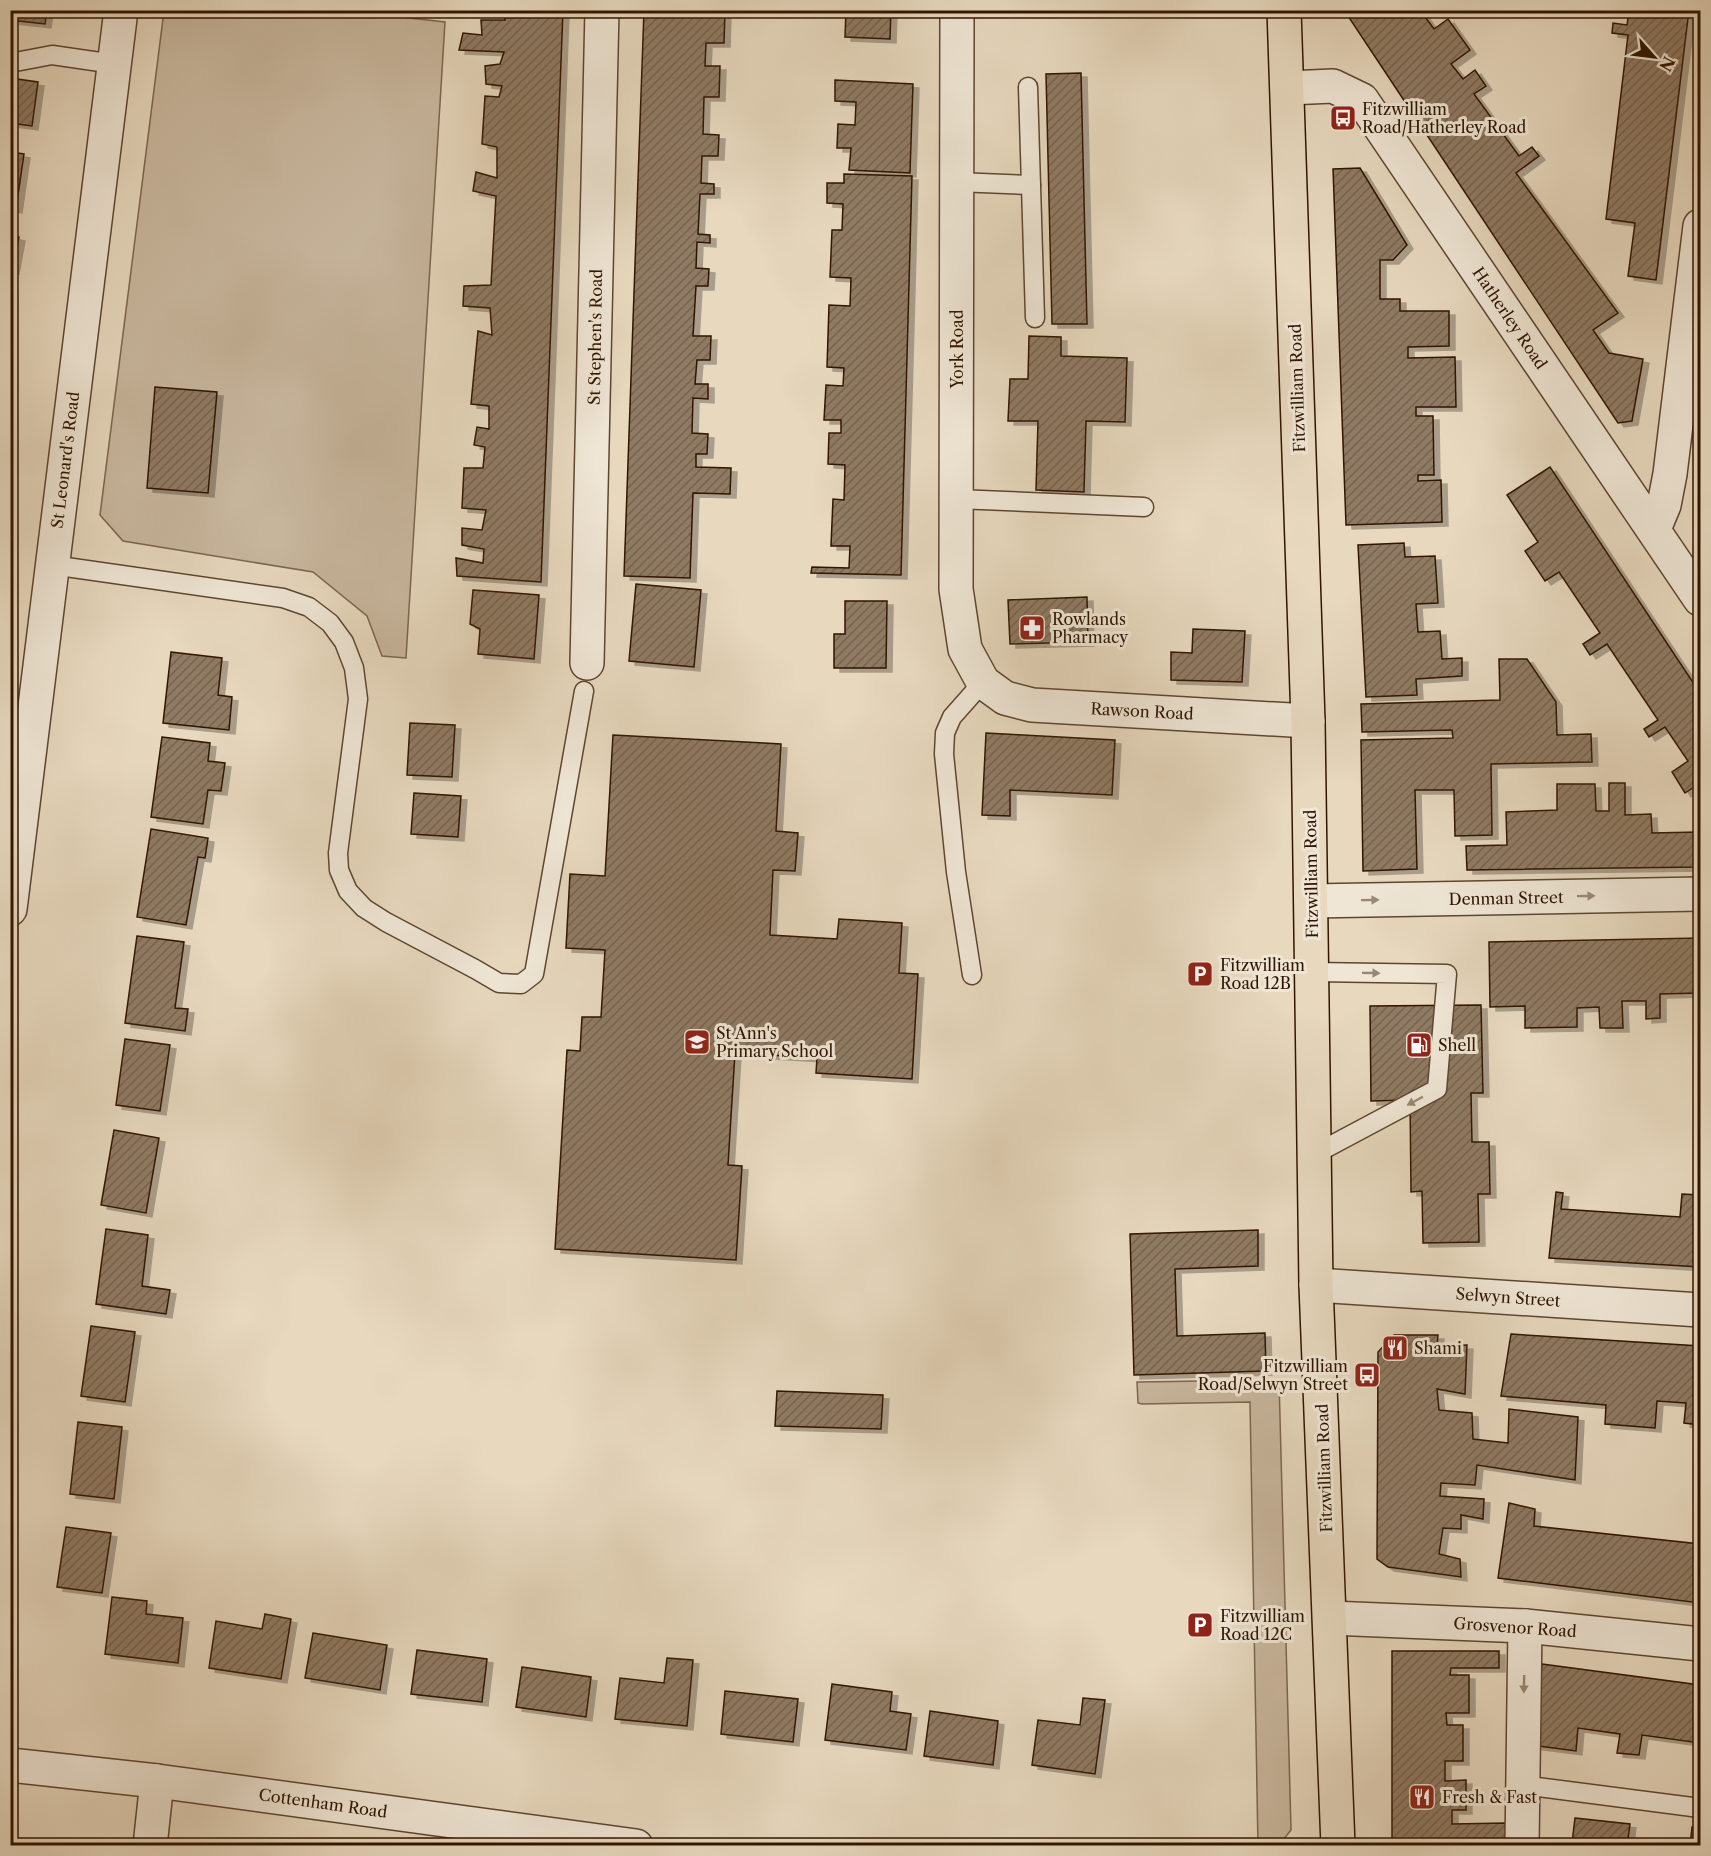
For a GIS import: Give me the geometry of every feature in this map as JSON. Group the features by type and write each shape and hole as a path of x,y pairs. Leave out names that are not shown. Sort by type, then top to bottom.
{"main road":[{"name":"Fitzwilliam Road","path":"1284,10 1308,721 1316,1285 1338,1845"}],"street":[{"name":"St Leonard's Road","path":"10,909 121,10"},
{"name":"St Stephen's Road","path":"585,677 602,10"},
{"name":"York Road","path":"957,10 956,589 964,649 982,682"},
{"name":"Hatherley Road","path":"1288,88 1333,86 1362,100 1701,599"},
{"path":"1654,529 1664,505 1670,474 1701,226"},
{"name":"Rawson Road","path":"982,682 1005,698 1032,705 1308,721"},
{"name":"Denman Street","path":"1311,901 1701,894"},
{"name":"Selwyn Street","path":"1316,1285 1701,1310"},
{"name":"Grosvenor Road","path":"1330,1618 1525,1626 1701,1644"},
{"path":"1522,1845 1525,1626"},
{"name":"Cottenham Road","path":"10,1765 157,1781 636,1845"},
{"path":"150,1845 157,1781"}],"lane":[{"path":"10,63 52,55 114,64"},
{"path":"1028,87 1035,318"},
{"path":"957,182 1031,185"},
{"path":"957,499 1144,507"},
{"path":"52,565 283,598 309,607 330,623 344,642 354,668 358,699 338,854 339,870 348,891 364,908 386,922 499,983 521,984 534,974 585,677"},
{"path":"972,975 956,872 944,754 945,733 952,717 982,682"},
{"path":"1312,972 1447,974 1437,1089 1315,1154"},
{"path":"1522,1785 1701,1808"}],"shaded area":[{"path":"337,10 445,22 406,658 382,656 367,616 313,572 123,541 100,515 164,11"},
{"path":"1279,1380 1291,1830 1279,1845 1258,1846 1250,1402 1142,1404 1138,1403 1137,1382"}],"building":[{"path":"10,10 47,10 45,24 10,20"},
{"path":"505,10 563,10 541,582 457,576 456,558 483,563 484,549 462,545 462,528 482,530 486,510 462,508 464,468 483,468 485,447 474,445 477,427 489,429 489,406 471,404 478,331 492,335 490,308 463,306 464,286 491,285 496,196 473,191 476,172 497,178 497,147 482,144 485,96 499,97 502,86 486,84 485,66 500,64 504,52 459,50 463,33 482,35 481,20 505,20"},
{"path":"644,10 725,11 724,43 706,43 705,66 720,66 719,97 704,97 703,134 719,135 718,156 702,156 701,183 714,184 714,194 700,194 698,234 710,235 710,243 697,242 696,268 709,269 708,286 696,286 693,336 711,336 710,360 697,360 695,384 708,384 708,399 693,398 692,433 708,434 707,454 696,454 696,467 731,468 730,494 693,493 690,578 624,576"},
{"path":"846,10 891,10 890,39 845,37"},
{"path":"1344,10 1420,10 1434,29 1448,19 1470,50 1451,64 1463,79 1475,70 1486,86 1474,94 1519,156 1532,147 1539,156 1516,173 1618,313 1593,330 1609,353 1643,359 1632,421 1618,423"},
{"path":"1629,10 1689,10 1656,280 1628,276 1635,223 1606,219 1628,35 1612,33 1613,23 1627,25"},
{"path":"1081,73 1087,324 1052,324 1046,74"},
{"path":"10,78 38,82 32,126 10,123"},
{"path":"835,80 913,84 910,173 849,170 851,148 837,148 838,124 855,125 856,102 835,101"},
{"path":"10,152 24,154 16,209 10,208"},
{"path":"1360,168 1407,245 1393,260 1380,260 1380,299 1400,299 1400,311 1449,311 1449,346 1408,347 1408,358 1455,357 1456,407 1416,407 1416,416 1433,416 1434,475 1418,475 1418,481 1441,480 1442,522 1346,525 1333,169"},
{"path":"844,174 912,176 901,575 811,573 812,567 849,568 850,546 831,546 833,499 844,500 845,465 828,464 829,433 841,433 841,420 824,420 826,385 843,386 844,368 827,367 829,305 850,306 851,278 830,277 832,230 842,230 843,204 827,203 827,183 844,183"},
{"path":"10,235 19,237 13,270 10,269"},
{"path":"1029,336 1061,337 1061,356 1127,358 1125,422 1086,421 1084,492 1036,490 1038,421 1008,421 1010,379 1028,379"},
{"path":"155,387 217,392 208,493 147,488"},
{"path":"1550,467 1700,693 1700,789 1697,785 1685,793 1672,772 1688,761 1665,727 1649,737 1644,729 1658,720 1607,644 1590,655 1583,644 1600,633 1559,572 1545,581 1525,551 1538,542 1507,495"},
{"path":"1700,507 1700,551 1696,544"},
{"path":"1404,543 1405,557 1435,556 1438,603 1416,604 1418,632 1440,631 1442,659 1462,658 1462,676 1416,679 1417,695 1366,697 1358,545"},
{"path":"636,584 701,590 694,667 629,661"},
{"path":"473,590 539,595 534,659 478,654 480,629 470,624"},
{"path":"1087,597 1088,642 1010,644 1008,600"},
{"path":"845,601 887,601 886,668 834,668 834,634 845,634"},
{"path":"1193,629 1245,631 1242,682 1171,680 1171,652 1192,653"},
{"path":"171,652 222,658 218,695 232,697 229,730 163,723"},
{"path":"1499,659 1527,659 1556,702 1557,735 1591,734 1592,762 1491,764 1492,835 1455,836 1454,790 1415,790 1417,869 1363,871 1361,740 1453,738 1452,730 1362,732 1361,704 1500,700"},
{"path":"410,723 455,725 452,777 407,775"},
{"path":"986,733 1115,740 1112,795 1010,790 1010,816 982,815"},
{"path":"613,735 781,744 776,831 798,833 795,871 773,870 770,935 837,939 839,919 902,923 899,973 918,974 912,1079 816,1073 817,1058 735,1053 728,1165 742,1166 736,1260 555,1249 567,1050 580,1051 582,1017 601,1017 605,950 566,948 570,874 605,876"},
{"path":"162,737 210,743 208,761 225,763 221,791 208,790 203,824 151,817"},
{"path":"1609,783 1625,783 1625,815 1651,814 1652,833 1698,832 1699,867 1467,870 1466,846 1507,845 1506,812 1557,810 1557,784 1595,784 1596,811 1609,811"},
{"path":"414,793 461,796 458,837 411,834"},
{"path":"151,829 208,838 205,858 198,857 186,925 137,917"},
{"path":"137,936 184,942 175,1008 188,1009 185,1031 125,1023"},
{"path":"1700,938 1700,993 1660,994 1660,1018 1646,1019 1646,1001 1622,1001 1623,1028 1600,1028 1599,1007 1577,1008 1577,1027 1525,1028 1525,1006 1490,1007 1489,942"},
{"path":"1481,1005 1483,1093 1471,1093 1472,1142 1489,1142 1490,1194 1478,1194 1479,1242 1423,1243 1422,1191 1411,1192 1410,1100 1371,1101 1370,1006"},
{"path":"125,1039 170,1045 160,1111 116,1105"},
{"path":"114,1130 159,1138 146,1213 101,1205"},
{"path":"1556,1192 1563,1193 1561,1209 1680,1217 1682,1194 1700,1195 1700,1267 1549,1258"},
{"path":"106,1229 148,1235 142,1286 170,1290 166,1314 96,1304"},
{"path":"1258,1230 1258,1266 1175,1269 1177,1336 1265,1333 1266,1371 1134,1375 1130,1234"},
{"path":"91,1326 135,1332 125,1402 81,1396"},
{"path":"1511,1334 1700,1346 1700,1425 1684,1423 1686,1403 1657,1401 1655,1428 1605,1424 1606,1405 1501,1396"},
{"path":"1394,1335 1438,1335 1437,1346 1467,1345 1465,1394 1437,1389 1439,1410 1472,1413 1473,1439 1508,1443 1509,1409 1578,1417 1575,1480 1477,1465 1475,1485 1441,1483 1440,1496 1484,1499 1483,1519 1461,1515 1461,1529 1443,1528 1439,1554 1460,1559 1461,1577 1388,1567 1377,1559 1378,1352"},
{"path":"777,1391 883,1395 881,1429 775,1426"},
{"path":"78,1422 122,1427 114,1499 70,1494"},
{"path":"1509,1503 1535,1509 1534,1526 1700,1544 1700,1603 1498,1578"},
{"path":"66,1527 111,1533 102,1593 57,1587"},
{"path":"112,1597 147,1601 146,1614 183,1618 178,1663 105,1654"},
{"path":"265,1614 291,1619 281,1679 209,1668 216,1621 262,1629"},
{"path":"313,1633 387,1645 380,1690 305,1678"},
{"path":"417,1650 487,1659 482,1702 411,1694"},
{"path":"1392,1651 1499,1651 1499,1668 1451,1668 1450,1675 1469,1675 1469,1713 1446,1713 1447,1725 1463,1725 1463,1761 1445,1761 1445,1781 1466,1780 1466,1810 1452,1810 1452,1824 1506,1823 1506,1846 1392,1846"},
{"path":"667,1658 693,1660 687,1726 615,1719 620,1678 664,1683"},
{"path":"1542,1664 1700,1685 1700,1743 1642,1735 1639,1755 1617,1753 1620,1734 1578,1728 1576,1751 1531,1745"},
{"path":"522,1667 591,1677 586,1717 516,1707"},
{"path":"832,1684 892,1692 890,1711 911,1714 906,1750 825,1740"},
{"path":"725,1691 798,1699 793,1742 721,1734"},
{"path":"1083,1698 1105,1700 1095,1774 1032,1765 1038,1720 1080,1725"},
{"path":"930,1711 998,1721 993,1765 924,1756"},
{"path":"1575,1818 1630,1824 1627,1846 1548,1846 1549,1840 1572,1843"},
{"path":"1692,1827 1700,1828 1700,1846 1690,1846"}],"place":[{"name":"Fitzwilliam Road/Hatherley Road","path":"1343,118"},
{"name":"Rowlands Pharmacy","path":"1032,628"},
{"name":"Fitzwilliam Road 12B","path":"1200,974"},
{"name":"St Ann's Primary School","path":"697,1042"},
{"name":"Shell","path":"1419,1045"},
{"name":"Shami","path":"1395,1348"},
{"name":"Fitzwilliam Road/Selwyn Street","path":"1367,1375"},
{"name":"Fitzwilliam Road 12C","path":"1200,1625"},
{"name":"Fresh & Fast","path":"1422,1797"}]}
